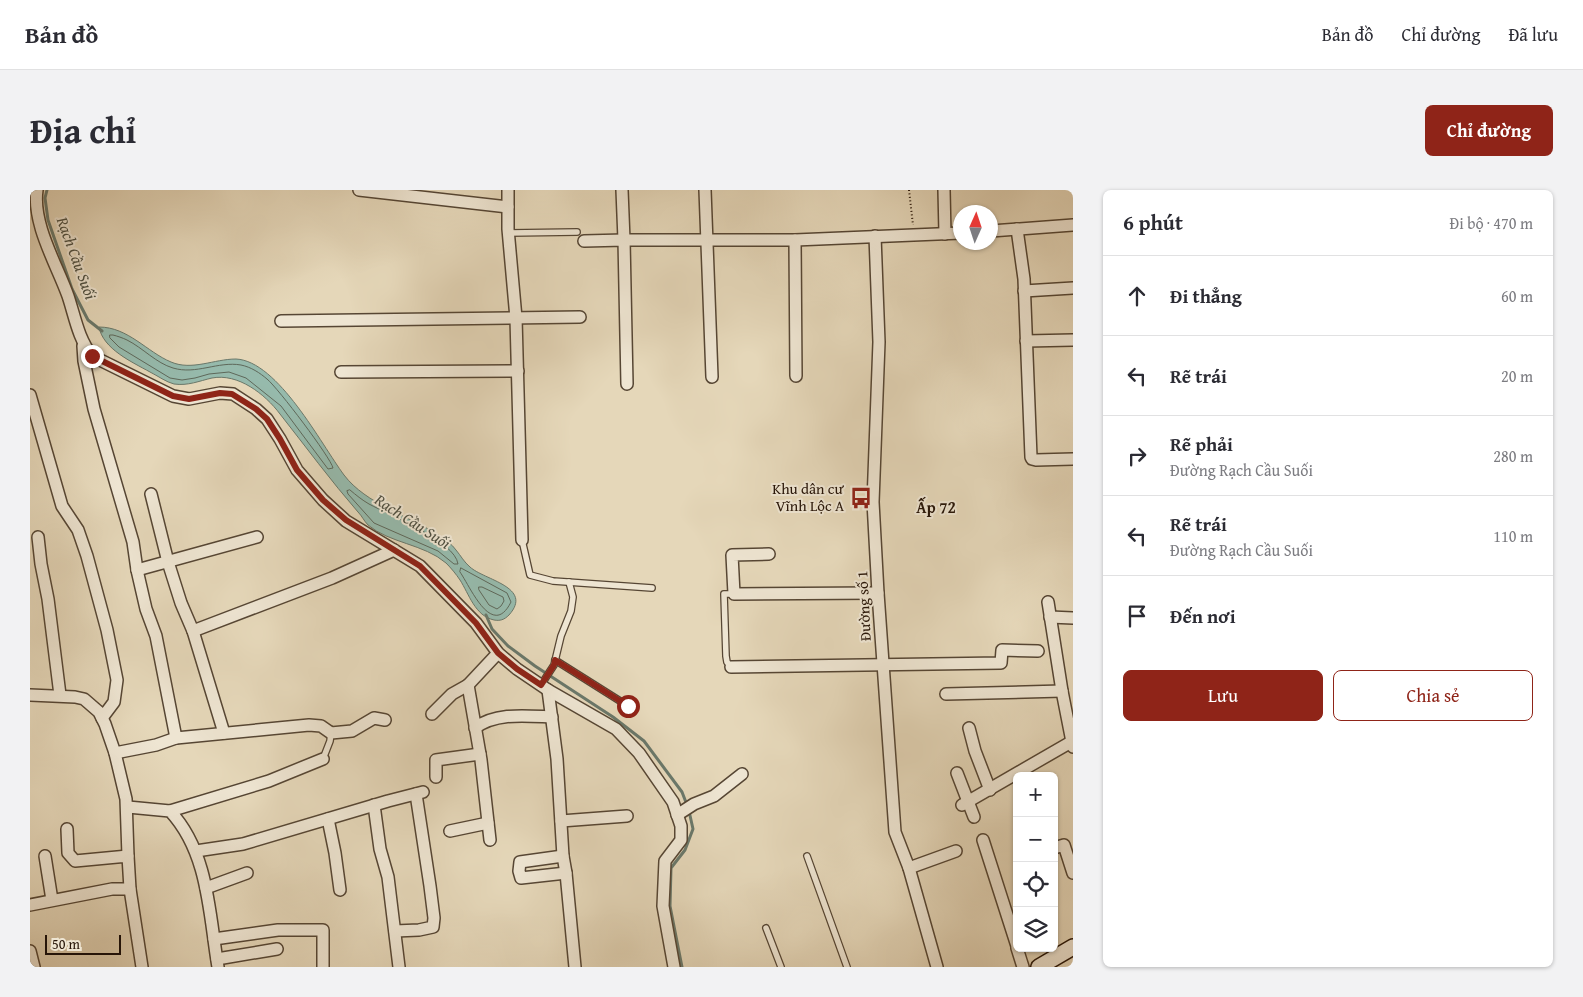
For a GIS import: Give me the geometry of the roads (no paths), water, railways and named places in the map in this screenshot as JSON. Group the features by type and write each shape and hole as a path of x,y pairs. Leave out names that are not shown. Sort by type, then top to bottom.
{"main road":[{"path":"1048,965 1073,947"}],"street":[{"path":"37,190 37,209 41,224 69,298 83,346 84,361 94,409 133,542 146,609 156,636 176,738"},
{"path":"360,190 508,207"},
{"path":"508,190 509,233 516,318 522,540"},
{"path":"622,190 628,384"},
{"path":"705,190 712,377"},
{"path":"944,190 945,234"},
{"path":"998,230 1073,225"},
{"path":"1017,228 1024,291 1032,459 1073,459"},
{"path":"580,237 624,240 795,240 953,233"},
{"name":"Đường số 1","path":"875,236 879,342 874,502 882,664 895,832 909,868 937,967"},
{"path":"795,240 796,376"},
{"path":"1024,291 1073,288"},
{"path":"281,321 580,317"},
{"path":"1026,342 1073,340"},
{"path":"83,346 92,356 173,396 189,399 220,393 232,394 243,400 267,419 297,470 323,500 346,520 420,566 476,623 498,653 517,669 616,729 639,753 673,802 685,809"},
{"path":"341,372 518,371"},
{"path":"30,395 62,506 78,530 107,630 117,680 114,702 102,718"},
{"path":"151,494 168,562 181,603 193,632 224,733"},
{"path":"38,537 60,695"},
{"path":"137,570 257,537"},
{"path":"193,632 237,613 332,578 394,550"},
{"path":"769,554 732,555 734,594 878,593"},
{"path":"965,804 1072,745 1048,602"},
{"path":"1050,617 1073,618"},
{"path":"731,667 1001,663 1002,650 1038,651"},
{"path":"432,714 452,694 468,685 498,653"},
{"path":"468,685 480,754 490,840"},
{"path":"545,685 558,759 563,856 575,967"},
{"path":"946,694 1062,691"},
{"path":"30,695 60,695 84,699 93,705 102,718 115,753 128,807 130,888 142,967"},
{"path":"475,728 488,720 498,718 552,717"},
{"path":"115,753 156,745 176,738 308,724 321,726 331,733 352,732 374,718 385,720"},
{"path":"969,728 975,751 990,790"},
{"path":"436,777 436,760 480,754"},
{"path":"128,807 170,811 268,781 323,759"},
{"path":"957,773 965,804 974,817"},
{"path":"685,809 714,796 742,774"},
{"path":"196,852 243,844 419,793 434,918 433,927 419,930 394,931"},
{"path":"374,805 380,849 388,877 399,967"},
{"path":"674,967 663,906 665,862 681,840 681,826 685,809"},
{"path":"170,811 180,821 196,852 206,888 218,963 278,949"},
{"path":"561,821 627,816"},
{"path":"328,819 340,890"},
{"path":"450,830 488,823"},
{"path":"67,829 68,853 75,861 128,856"},
{"path":"983,840 1013,934"},
{"path":"1058,847 1064,845 1073,873"},
{"path":"909,868 956,851"},
{"path":"45,856 52,900"},
{"path":"563,856 520,862 519,871 521,878 566,873"},
{"path":"206,888 247,873"},
{"path":"30,905 112,889 130,888"},
{"path":"214,939 278,930 323,930 323,967"},
{"path":"30,951 34,967"},
{"path":"1018,952 1023,967"}],"lane":[{"path":"509,233 580,237"},
{"path":"522,540 530,575 552,581 652,588"},
{"path":"545,685 555,662 561,636 573,602 569,582"},
{"path":"731,667 726,656 724,594 734,594"},
{"path":"555,662 628,706"},
{"path":"323,759 331,733"},
{"path":"807,856 848,967"},
{"path":"766,928 781,967"}],"water":[{"path":"99,327 109,328 128,335 162,358 179,364 195,365 228,359 252,363 283,388 353,485 376,502 440,536 453,546 470,567 504,585 511,591 515,598 515,605 509,615 500,620 487,618 477,609 460,580 446,563 427,552 386,536 368,525 274,407 259,393 241,382 222,377 193,383 171,383 119,354 106,342"}],"waterway":[{"name":"Rạch Cầu Suối","path":"47,190 45,198 48,220 72,289 88,320 102,331"},
{"name":"Rạch Cầu Suối","path":"486,615 492,629 508,646 613,717 644,741 682,792 687,805"},
{"name":"Rạch Cầu Suối","path":"682,967 670,906 671,868 685,850 693,829 689,811"}],"place":[{"name":"Khu dân cư Vĩnh Lộc A","path":"861,498"}],"district":[{"name":"Ấp 72","path":"936,507"}]}
